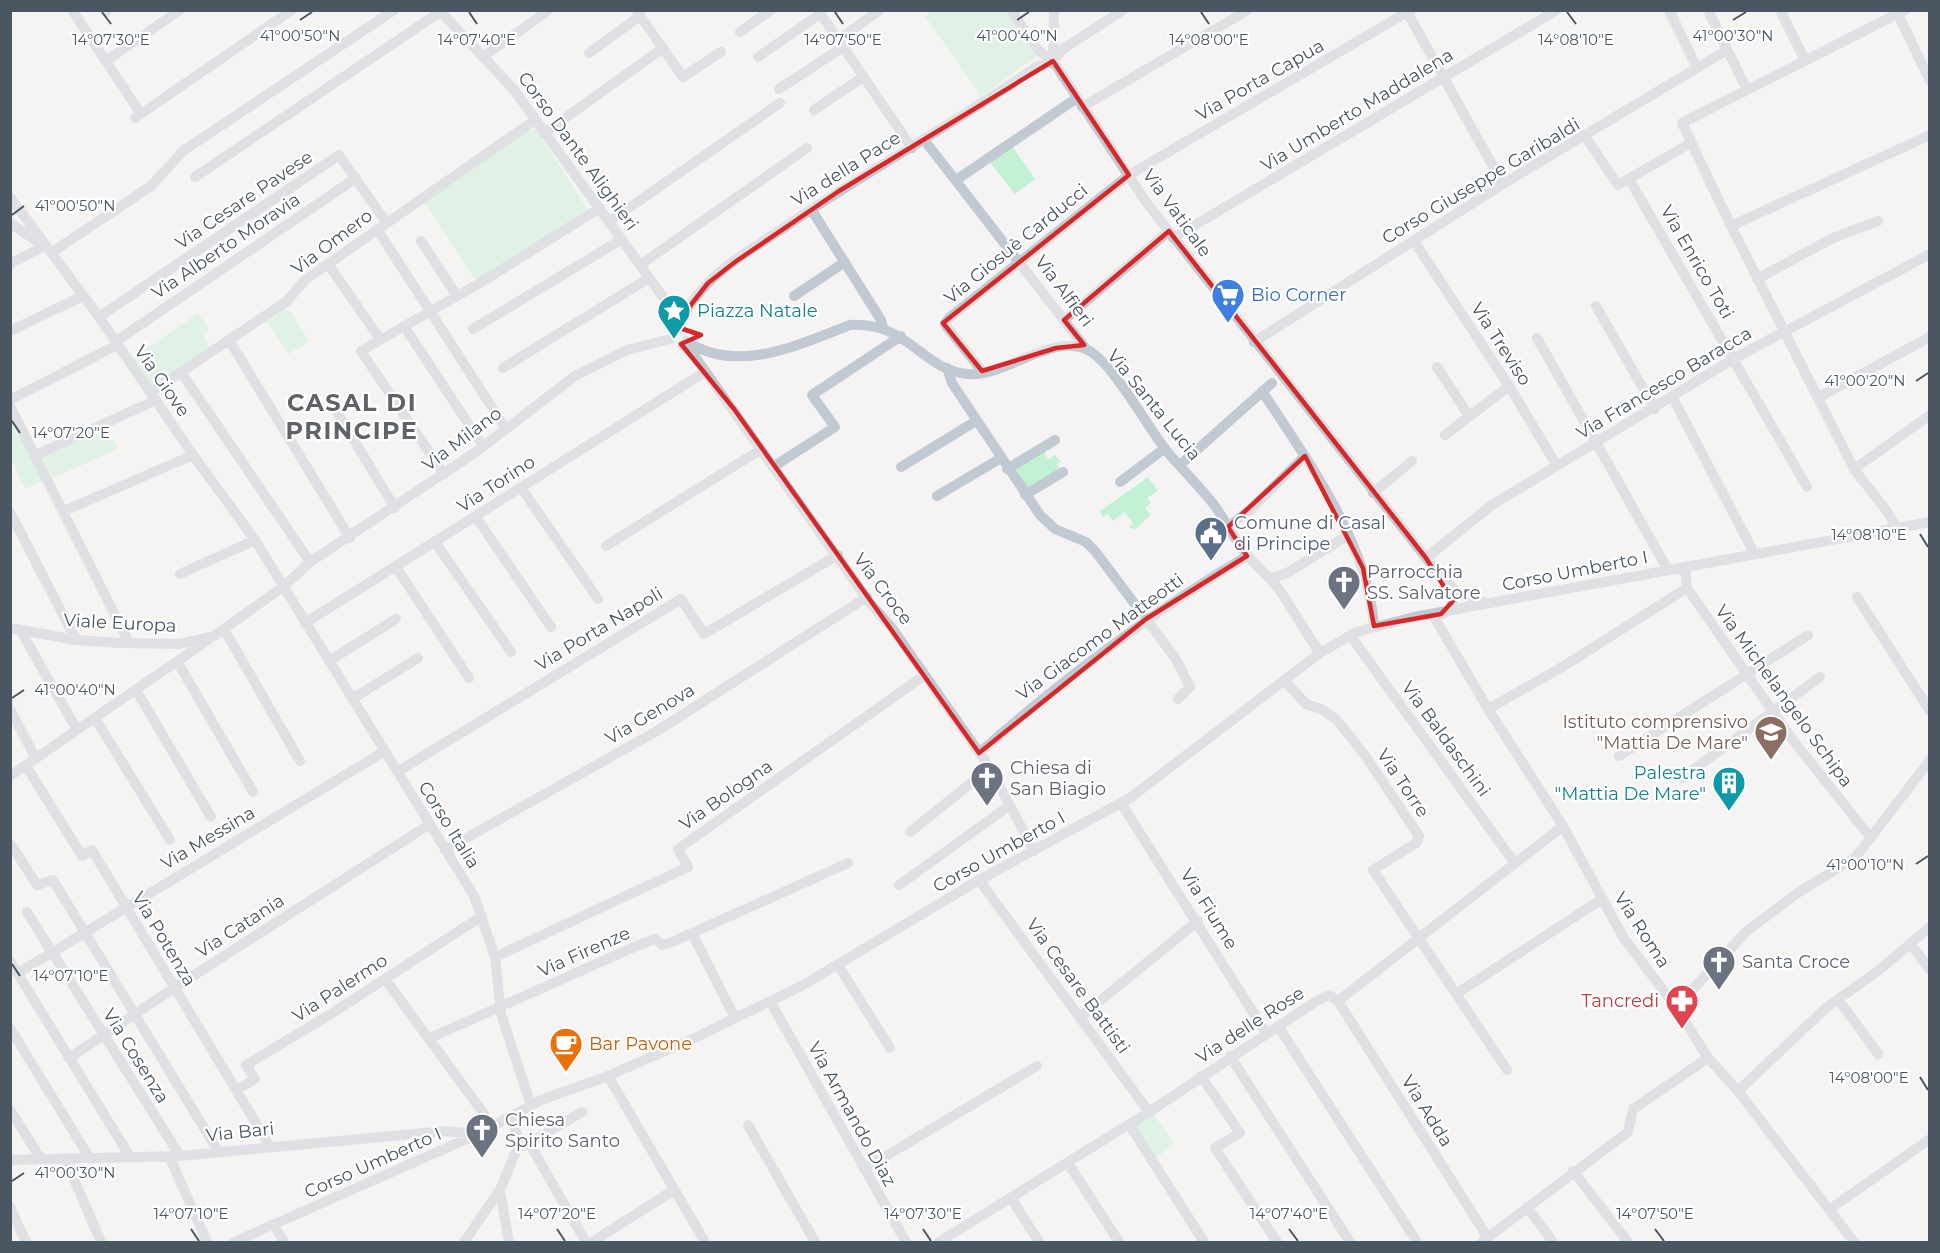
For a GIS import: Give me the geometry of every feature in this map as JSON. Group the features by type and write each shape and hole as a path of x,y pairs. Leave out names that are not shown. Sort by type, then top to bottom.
{"street":[{"path":"72,10 106,61 138,116 292,10"},
{"path":"106,61 180,10"},
{"path":"10,264 48,249 151,186 183,151 394,10"},
{"path":"484,56 549,10"},
{"path":"740,32 771,10"},
{"path":"779,89 840,44 880,10"},
{"name":"Via Vaticale","path":"1011,10 1038,50 1053,61 1171,235 1426,558 1453,588 1469,600 1492,602 1529,597"},
{"path":"1053,61 1054,10"},
{"path":"956,180 1080,103 1248,10"},
{"name":"Via Umberto Maddalena","path":"1064,320 1171,235 1557,10"},
{"path":"1669,10 1697,68"},
{"path":"1708,10 1747,90"},
{"path":"1780,10 1805,60"},
{"name":"Via della Pace","path":"680,325 708,283 811,209 925,141 1036,68 1053,61 1063,49 1120,11"},
{"path":"1408,11 1503,184"},
{"name":"Via Porta Capua","path":"1129,175 1408,11"},
{"path":"195,177 442,12"},
{"name":"Corso Dante Alighieri","path":"442,12 515,91 610,221 687,334 679,341"},
{"path":"758,57 819,12 912,148"},
{"path":"1897,528 1854,469 1757,279 1682,123 1899,12 1929,81"},
{"path":"589,53 638,13 683,77 721,52"},
{"path":"544,133 663,48"},
{"name":"Corso Giuseppe Garibaldi","path":"1254,342 1503,184 1727,50"},
{"path":"814,110 863,77"},
{"path":"610,221 780,103"},
{"name":"Via Omero","path":"36,455 153,396 182,372 286,302 305,280 381,225 535,120"},
{"path":"1731,226 1929,135"},
{"path":"1585,136 1615,182 1621,185 1691,143"},
{"name":"Via Alfieri","path":"925,141 1087,350"},
{"path":"640,265 807,148"},
{"name":"Via Cesare Pavese","path":"99,317 339,155 356,178 430,310 506,429"},
{"name":"Via Giosuè Carducci","path":"982,371 945,323 1129,175"},
{"name":"Via Alberto Moravia","path":"10,400 116,344 356,178"},
{"name":"Via Enrico Toti","path":"1629,179 1735,358 1807,487"},
{"name":"Via Giove","path":"10,197 99,317 193,455 255,540 284,586"},
{"path":"444,474 361,351 457,296 600,208"},
{"path":"811,209 883,327"},
{"path":"1757,279 1833,238 1878,221"},
{"path":"10,223 48,249"},
{"path":"473,329 622,239"},
{"path":"421,241 457,296"},
{"name":"Via Treviso","path":"1414,241 1509,386 1557,466"},
{"name":"Via Francesco Baracca","path":"1426,558 1492,505 1655,409 1735,358 1929,254"},
{"path":"794,296 845,262"},
{"path":"328,264 380,339"},
{"path":"503,368 649,278"},
{"path":"10,331 83,296"},
{"path":"1596,306 1655,409"},
{"name":"Via Santa Lucia","path":"679,341 701,351 738,357 754,356 850,325 883,327 901,336 947,368 969,374 1007,366 1056,348 1069,346 1087,350 1122,386 1165,448 1228,527 1247,555 1271,578 1320,653"},
{"path":"404,326 483,446"},
{"path":"773,467 835,427 812,395 901,336"},
{"path":"1819,397 1929,337"},
{"path":"1537,338 1668,570"},
{"path":"229,340 350,538"},
{"name":"Via Milano","path":"284,586 310,562 350,538 444,474 575,376 606,359 679,341"},
{"name":"Via Croce","path":"679,341 693,354 990,768 1034,851"},
{"path":"1437,367 1469,416"},
{"path":"947,368 952,383 976,421 1040,515 1055,529 1086,542 1095,551 1187,677 1190,687 1178,699"},
{"path":"182,372 248,474 310,562"},
{"name":"Via Torino","path":"305,623 522,489 571,454 705,372"},
{"path":"1180,465 1272,383"},
{"path":"1445,435 1509,386"},
{"path":"1262,391 1333,502 1369,585 1374,626"},
{"path":"1673,398 1754,553"},
{"path":"10,406 129,643"},
{"path":"337,412 395,508"},
{"path":"1854,469 1929,415"},
{"path":"901,467 976,421"},
{"path":"1007,469 1055,440"},
{"path":"1120,482 1165,448"},
{"path":"606,546 760,450"},
{"path":"64,511 193,455"},
{"path":"1228,527 1251,509 1305,456"},
{"path":"937,496 1001,458"},
{"path":"1374,493 1412,461"},
{"path":"1025,495 1063,472"},
{"path":"522,489 598,598"},
{"path":"10,512 76,640"},
{"path":"476,517 551,627"},
{"name":"Corso Umberto I","path":"234,1242 491,1128 531,1105 608,1076 770,1002 838,965 979,880 1121,803 1320,653 1350,635 1374,626 1929,522"},
{"path":"1271,578 1287,573 1347,536"},
{"path":"180,574 255,540"},
{"path":"435,543 511,652"},
{"name":"Via Porta Napoli","path":"398,772 681,599 704,634 838,555"},
{"name":"Via Giacomo Matteotti","path":"979,753 1039,700 1146,619 1247,555"},
{"name":"Via Vaticale","path":"1426,558 1452,596 1450,609 1437,615"},
{"path":"396,567 469,678"},
{"name":"Via Michelangelo Schipa","path":"1685,567 1687,588 1772,711 1824,781 1870,837"},
{"name":"Viale Europa","path":"16,630 76,640 179,644 214,636 284,586"},
{"name":"Corso Italia","path":"284,586 474,896 495,957 501,1008 531,1105"},
{"path":"1488,709 1559,669 1687,588"},
{"name":"Via Genova","path":"445,850 657,731 867,597"},
{"path":"1857,597 1929,711"},
{"name":"Via Roma","path":"1437,615 1488,709 1563,826 1623,937 1676,1007 1708,1058 1738,1091 1830,1209 1848,1240"},
{"path":"329,661 396,619"},
{"path":"224,629 300,761"},
{"path":"16,630 77,730"},
{"path":"1619,756 1808,634"},
{"name":"Via Baldaschini","path":"1350,635 1514,862"},
{"path":"10,776 214,636"},
{"path":"352,699 418,658"},
{"path":"177,661 253,792"},
{"name":"Via Bologna","path":"495,957 688,867 678,849 925,675"},
{"path":"1682,778 1820,677"},
{"name":"Via Torre","path":"1284,680 1306,704 1323,710 1336,720 1364,754 1419,836 1416,843 1373,870 1420,937"},
{"path":"136,690 211,817"},
{"path":"10,709 36,759"},
{"path":"95,718 170,840"},
{"name":"Via Messina","path":"18,973 385,752"},
{"path":"1676,1007 1747,931 1799,892 1855,858 1929,760"},
{"name":"Via Potenza","path":"26,766 82,855 92,850 268,1145"},
{"path":"910,832 990,768"},
{"name":"Via Fiume","path":"1121,803 1198,921 1266,1034"},
{"path":"899,885 1010,806"},
{"name":"Via Catania","path":"69,1058 174,988 430,825"},
{"name":"Via delle Rose","path":"939,1242 957,1238 1011,1198 1149,1112 1230,1056 1329,995 1338,1001 1563,826"},
{"path":"10,843 37,885 53,880 218,1151"},
{"name":"Via Firenze","path":"430,1038 655,939 662,945 848,863"},
{"name":"Via Cesare Battisti","path":"979,880 1149,1112"},
{"path":"1456,994 1602,899"},
{"name":"Via Cosenza","path":"27,912 103,1034 174,1156 207,1242"},
{"name":"Via Palermo","path":"236,1090 255,1079 246,1065 482,916"},
{"path":"1080,1017 1198,921"},
{"path":"1738,1091 1790,1039 1929,927"},
{"path":"692,933 735,1018"},
{"path":"1420,937 1507,1070"},
{"path":"1910,943 1929,970"},
{"path":"10,961 129,1155"},
{"path":"838,965 890,1048"},
{"path":"385,979 430,1038 491,1128"},
{"path":"1838,999 1878,1054"},
{"name":"Via Adda","path":"1338,1001 1485,1240"},
{"name":"Via Armando Diaz","path":"770,1002 906,1242"},
{"path":"1278,1026 1417,1242"},
{"path":"10,1028 89,1157"},
{"path":"1230,1056 1350,1242"},
{"path":"1485,1240 1573,1171 1628,1132 1633,1109 1708,1058"},
{"path":"864,1170 1037,1066"},
{"path":"608,1076 705,1242"},
{"path":"1201,1076 1240,1133 1215,1148 1276,1242"},
{"path":"10,1110 41,1159"},
{"path":"516,1151 582,1112"},
{"path":"464,1242 500,1190 516,1151 519,1138 510,1116"},
{"path":"1129,1124 1204,1242"},
{"path":"748,1125 815,1242"},
{"name":"Via Bari","path":"10,1160 129,1155 174,1156 268,1145 445,1131 466,1133 470,1137"},
{"path":"1830,1209 1929,1139"},
{"path":"529,1143 586,1242"},
{"path":"65,1158 101,1242"},
{"path":"1068,1163 1119,1242"},
{"path":"1573,1171 1628,1242"},
{"path":"500,1190 509,1242"},
{"path":"592,1242 674,1190"},
{"path":"1011,1198 1039,1242"},
{"path":"10,1207 26,1242"},
{"path":"1527,1207 1553,1242"},
{"path":"274,1225 284,1242"}],"highlighted area":[{"path":"1053,61 1129,175 943,323 982,371 1056,348 1084,345 1064,320 1169,231 1426,558 1453,601 1441,614 1374,626 1363,568 1305,456 1228,527 1247,556 1146,619 979,753 734,409 681,344 701,335 680,328 682,316 708,283 735,262 839,191"}],"green space":[{"path":"933,11 1005,11 1037,56 981,96 925,16"},
{"path":"536,129 588,210 476,281 424,202 527,131"},
{"path":"1012,146 1035,179 1015,194 989,161"},
{"path":"288,308 309,341 289,354 267,321"},
{"path":"198,313 209,330 202,335 211,349 152,386 133,358"},
{"path":"10,414 45,480 25,489 11,458"},
{"path":"107,427 118,449 53,478 42,457"},
{"path":"1044,451 1048,459 1055,455 1061,462 1057,464 1060,469 1028,489 1014,469"},
{"path":"1148,477 1158,491 1147,498 1151,503 1145,508 1151,515 1134,530 1129,527 1133,523 1125,512 1113,521 1107,514 1103,518 1100,511"},
{"path":"1153,1114 1175,1144 1155,1158 1136,1126"}],"place":[{"name":"Bio Corner","path":"1228,324"},
{"name":"Piazza Natale","path":"674,340"},
{"name":"Comune di Casal di Principe","path":"1211,562"},
{"name":"Parrocchia SS. Salvatore","path":"1344,611"},
{"name":"Istituto comprensivo \"Mattia De Mare\"","path":"1771,761"},
{"name":"Chiesa di San Biagio","path":"987,807"},
{"name":"Palestra \"Mattia De Mare\"","path":"1729,812"},
{"name":"Santa Croce","path":"1719,991"},
{"name":"Tancredi","path":"1682,1030"},
{"name":"Bar Pavone","path":"566,1073"},
{"name":"Chiesa Spirito Santo","path":"482,1159"}],"district":[{"name":"CASAL DI PRINCIPE","path":"352,416"}]}
